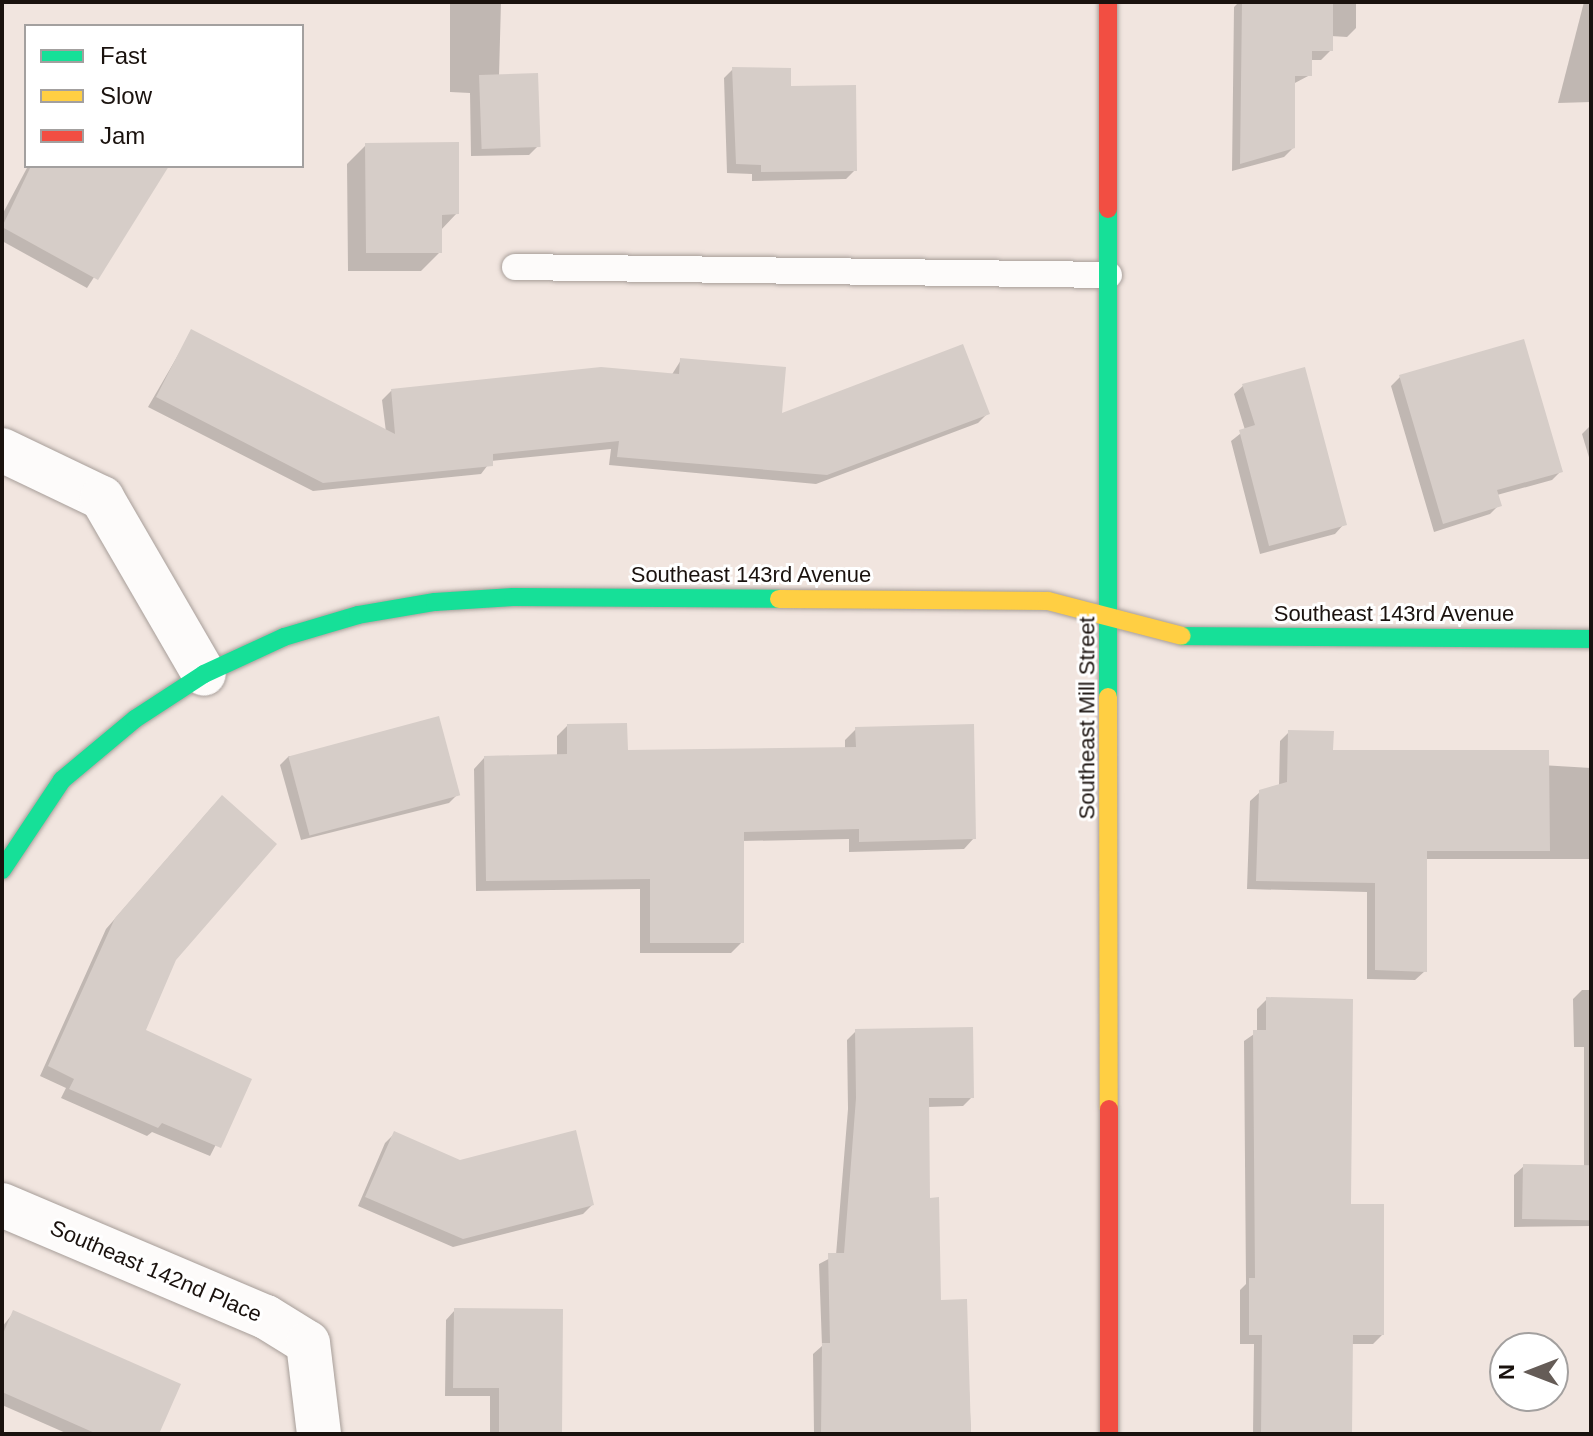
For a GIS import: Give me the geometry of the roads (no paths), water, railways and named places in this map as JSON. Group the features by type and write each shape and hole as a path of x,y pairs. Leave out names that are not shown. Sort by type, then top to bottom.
{"street":[{"name":"Southeast Mill Street","path":"1108,2 1111,618 1109,1434"},
{"path":"2,450 102,498 204,674"},
{"name":"Southeast 143rd Avenue","path":"2,870 62,780 135,719 204,674 284,637 358,615 435,602 513,597 1048,601 1170,636 1591,639"},
{"name":"Southeast 142nd Place","path":"2,1205 266,1317 308,1343 319,1434"}],"lane":[{"path":"515,267 1109,275"}]}
